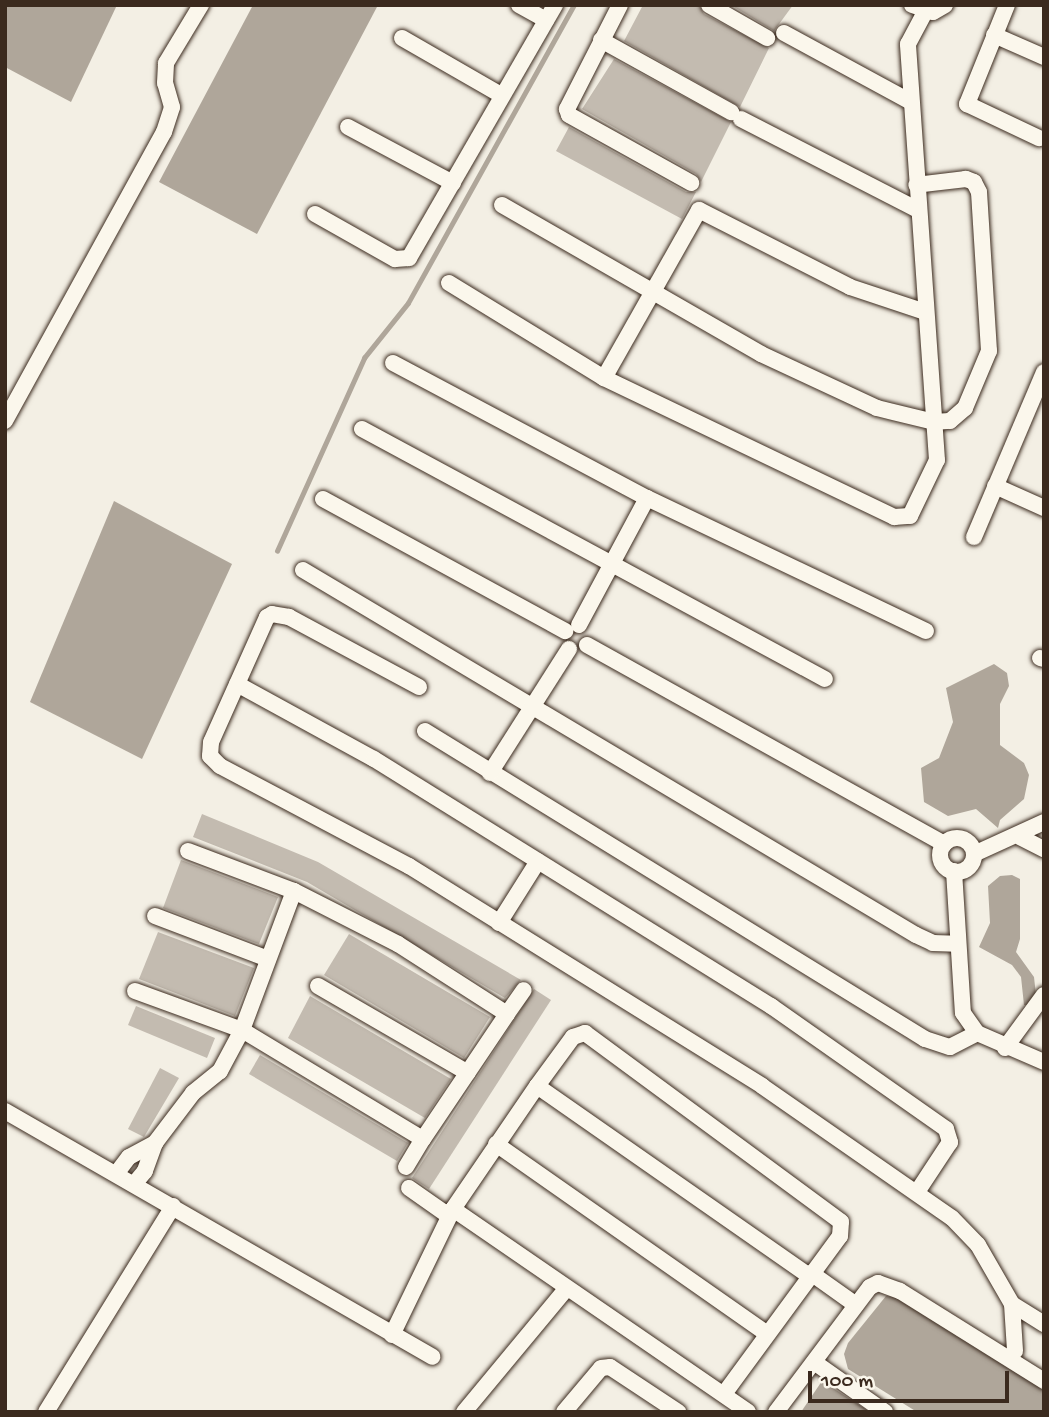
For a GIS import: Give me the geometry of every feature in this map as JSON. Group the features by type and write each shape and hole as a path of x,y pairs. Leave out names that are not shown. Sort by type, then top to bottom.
{"street":[{"path":"5,421 164,132 172,107 165,83 166,63 201,5"},
{"path":"519,5 546,20"},
{"path":"315,214 402,260 414,249 555,5"},
{"path":"620,5 568,101 569,115 691,183"},
{"path":"709,5 767,38"},
{"path":"449,283 604,378 894,517 916,511 937,460 908,44 919,8 945,5"},
{"path":"1007,5 967,104 1040,138"},
{"path":"784,33 911,102"},
{"path":"994,35 1044,57"},
{"path":"402,38 502,95"},
{"path":"601,40 736,116 918,210"},
{"path":"348,127 453,183"},
{"path":"502,205 648,293 761,354 877,408 934,422 950,421 965,408 989,351 979,192 974,182 967,179 916,185"},
{"path":"604,378 648,293 699,210 850,287 925,312"},
{"path":"393,363 647,498 926,631"},
{"path":"974,537 995,486 1038,401 1044,372"},
{"path":"362,429 611,567 825,679"},
{"path":"995,486 1044,509"},
{"path":"569,649 562,638 572,628 611,567 647,498"},
{"path":"323,499 572,628 586,629 587,645 582,650 569,649"},
{"path":"303,570 535,705 916,936 933,943 956,944"},
{"path":"419,688 279,614 267,617 211,742 214,761 354,833 762,1086 917,1192 970,1233 1012,1304 1015,1351"},
{"path":"587,645 944,844"},
{"path":"490,773 569,649"},
{"path":"237,684 374,759 771,1006 946,1129 952,1135 950,1142 917,1192"},
{"path":"425,731 925,1039 950,1047 977,1033"},
{"path":"954,871 970,865 974,854 1020,836 1044,822"},
{"path":"1020,836 1044,849"},
{"path":"944,844 954,838 966,840 974,854"},
{"path":"944,844 942,860 954,871 959,999 977,1033 1004,1048 1044,1062"},
{"path":"188,851 294,891 398,944 507,1014"},
{"path":"499,923 538,861"},
{"path":"134,1184 145,1171 155,1143 193,1093 220,1071 242,1030 294,891"},
{"path":"155,916 268,959"},
{"path":"318,986 392,1025 468,1073"},
{"path":"406,1167 524,990"},
{"path":"135,991 242,1030 423,1139"},
{"path":"1004,1048 1044,995"},
{"path":"392,1335 451,1212 496,1144 573,1037 592,1035 839,1217 840,1237 724,1394"},
{"path":"537,1086 856,1306"},
{"path":"5,1111 432,1357"},
{"path":"116,1174 129,1157 155,1143"},
{"path":"496,1144 767,1334"},
{"path":"409,1188 567,1287 748,1412"},
{"path":"46,1412 173,1206"},
{"path":"776,1412 870,1287 888,1285 1044,1381"},
{"path":"464,1412 567,1287"},
{"path":"1012,1304 1044,1324"},
{"path":"814,1362 885,1412"},
{"path":"564,1412 601,1368 610,1367 678,1412"}],"shaded area":[{"path":"6,5 117,5 71,102 5,67"},
{"path":"253,5 378,5 257,234 159,182"},
{"path":"114,501 232,564 142,759 30,702"},
{"path":"994,664 1007,673 1009,686 1000,704 1000,745 1024,763 1029,775 1024,799 1000,820 998,828 976,809 948,816 924,802 921,768 939,758 953,722 946,688"},
{"path":"1012,875 1020,879 1020,939 1016,952 1034,977 1036,995 1032,1005 1024,1005 1021,977 1012,965 979,947 990,923 988,886 1000,876"},
{"path":"886,1296 896,1297 1044,1390 1044,1412 917,1412 848,1369 844,1354 848,1343"},
{"path":"822,1381 870,1412 801,1412"}],"building":[{"path":"643,5 699,5 704,14 769,48 740,107 624,41"},
{"path":"731,5 793,5 774,31"},
{"path":"614,59 731,122 701,182 696,174 582,109"},
{"path":"569,127 686,192 696,192 682,219 556,151"},
{"path":"202,814 318,862 521,980 505,998 307,882 193,837"},
{"path":"181,860 278,897 259,944 163,908"},
{"path":"158,932 254,968 235,1016 139,979"},
{"path":"349,934 490,1017 464,1058 324,975"},
{"path":"534,989 551,1000 429,1189 412,1178"},
{"path":"310,996 451,1079 425,1118 288,1038"},
{"path":"136,1006 215,1038 207,1058 128,1025"},
{"path":"260,1055 408,1143 397,1161 249,1074"},
{"path":"160,1068 179,1078 144,1137 128,1129"}],"waterway":[{"path":"277,551 364,358 408,303 574,5"}]}
